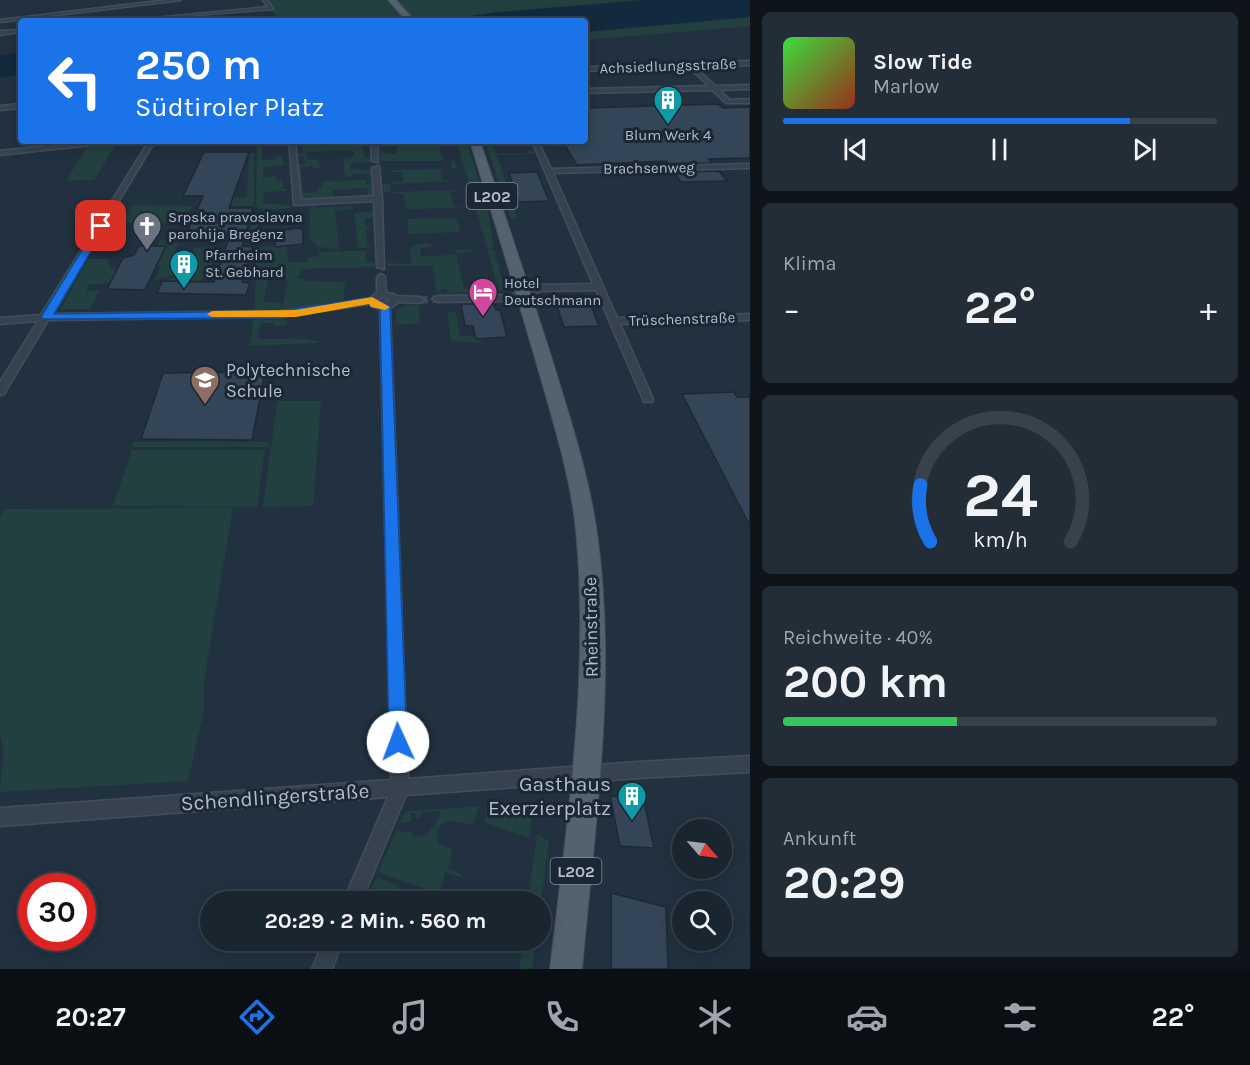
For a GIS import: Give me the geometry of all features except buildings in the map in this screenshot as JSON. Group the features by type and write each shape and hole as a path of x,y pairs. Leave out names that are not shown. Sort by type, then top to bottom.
{"main road":[{"path":"393,0 409,18"},
{"name":"Rheinstraße","path":"476,144 572,454 586,528 592,598 593,656 586,773 566,969"}],"street":[{"path":"24,18 178,0"},
{"path":"159,18 271,8 265,0"},
{"path":"0,21 18,19"},
{"path":"0,33 18,31"},
{"name":"Achsiedlungsstraße","path":"588,69 750,63"},
{"path":"690,65 728,102 750,101"},
{"path":"588,91 750,87"},
{"path":"0,108 18,106"},
{"path":"0,153 82,144"},
{"path":"0,391 150,144"},
{"path":"292,144 297,203 378,198"},
{"path":"357,891 400,789 387,300 381,272 374,144"},
{"path":"536,144 648,399"},
{"name":"Brachsenweg","path":"548,171 750,166"},
{"path":"439,299 511,298 540,288 599,287"},
{"path":"0,321 47,317 280,314 372,301 375,305 387,300 420,300"},
{"name":"Trüschenstraße","path":"613,321 750,317"},
{"name":"Schendlingerstraße","path":"0,817 400,789 586,773 750,764"},
{"path":"322,969 329,951"}],"green space":[{"path":"266,0 642,0 451,18 258,18 276,16"},
{"path":"750,17 750,26 588,40 588,32"},
{"path":"116,144 94,180 66,181 88,145"},
{"path":"257,144 262,144 262,160 276,159 276,156 289,154 282,156 283,164 286,165 263,167 263,177 276,176 275,181 283,180 283,188 288,191 264,192 263,203 290,205 290,208 262,210 256,207"},
{"path":"302,144 362,144 364,158 371,158 371,162 350,163 350,169 371,170 372,176 353,174 350,177 348,175 347,177 342,177 345,176 343,159 355,156 353,150 306,152 307,159 318,160 320,168 300,167 303,193 317,192 317,189 323,188 323,181 370,180 372,181 366,181 366,184 372,184 373,196 362,197 368,195 367,188 333,190 333,197 353,196 353,198 301,201 298,165 305,164 304,156 296,157 296,154 303,153"},
{"path":"379,144 383,153 397,154 396,144 439,144 441,155 447,156 442,156 443,161 381,161"},
{"path":"458,144 468,144 488,212 494,246 491,247 495,250 496,257 493,257 497,260 504,287 502,290 499,291 500,286 497,284"},
{"path":"486,144 493,144 496,154 529,153 528,151 533,150 532,145 536,154 497,155 517,218 511,219"},
{"path":"249,153 254,153 254,206 230,206 233,197 247,197"},
{"path":"451,161 454,161 456,168 452,169"},
{"path":"448,169 441,170 443,180 455,181 392,184 392,182 403,181 402,172 391,172 390,170"},
{"path":"383,184 390,184 391,192 458,190 450,192 454,206 463,208 406,209 404,194 384,192"},
{"path":"132,205 192,206 184,223 122,222"},
{"path":"315,205 315,208 353,206 353,209 335,211 339,249 318,247 309,238 310,211 308,210"},
{"path":"373,212 373,218 365,218 366,227 373,227 366,229 367,246 374,247 358,248 354,213"},
{"path":"258,213 257,247 287,246 288,262 307,262 307,258 319,256 319,252 341,251 342,255 343,251 366,251 366,262 375,262 375,267 300,269 298,279 304,279 304,281 345,282 344,300 289,309 282,309 288,283 286,282 287,276 269,275 263,302 283,303 281,309 255,309 256,242 207,241 250,231 255,214"},
{"path":"456,218 460,232 409,234 407,219"},
{"path":"102,239 174,240 172,243 179,243 173,257 180,262 193,253 195,247 218,248 208,262 212,263 211,266 207,266 204,274 208,277 203,277 201,281 159,281 184,276 185,273 155,280 161,267 157,265 161,256 157,246 160,240"},
{"path":"429,243 433,247 420,248 421,256 455,255 457,250 478,250 456,254 464,289 483,289 484,292 449,293 447,289 441,289 441,293 437,293 432,266 388,266 387,263 411,264 410,248 416,244"},
{"path":"88,259 108,259 109,266 116,271 109,283 87,285 87,292 100,290 90,309 61,309"},
{"path":"405,305 418,305 420,322 395,325 397,309"},
{"path":"447,312 456,312 460,336 473,336 483,343 451,341"},
{"path":"254,319 287,320 286,325 274,326 274,323 260,323 257,339 310,339 316,343 249,346"},
{"path":"277,401 321,401 313,506 263,507"},
{"path":"134,442 270,442 269,447 132,447"},
{"path":"132,450 265,450 257,507 113,506"},
{"path":"233,508 208,657 204,686 204,710 188,781 0,792 3,757 0,735 0,517 5,509"},
{"path":"516,805 533,810 529,838 484,822 488,806"},
{"path":"479,806 473,825 448,820 442,824 438,832 439,843 452,850 448,869 463,875 463,878 445,872 440,891 430,891 381,873 379,870 396,831 411,832 412,837 423,836 434,826 441,811 421,812 421,817 416,818 415,813 411,813 411,822 400,822 405,812"},
{"path":"537,834 549,841 542,891 529,891"},
{"path":"379,878 399,886 398,891 370,891 375,880"},
{"path":"522,951 535,951 532,969 519,969"}],"water":[{"path":"642,0 750,0 750,17 588,32 588,18 457,18 498,12"},
{"path":"18,53 18,75 0,77 0,55"}],"tunnel":[{"path":"420,300 437,299"}],"slow traffic":[{"path":"212,314 296,313 372,301 375,305 385,307"}],"place":[{"name":"Blum Werk 4","path":"668,126"},
{"name":"Srpska pravoslavna parohija Bregenz","path":"147,252"},
{"name":"Pfarrheim St. Gebhard","path":"184,290"},
{"name":"Hotel Deutschmann","path":"483,318"},
{"name":"Polytechnische Schule","path":"205,406"},
{"name":"Gasthaus Exerzierplatz","path":"632,822"}],"route":[{"path":"101,226 47,317 139,314 280,314 372,301 375,305 385,307 398,742"}]}
